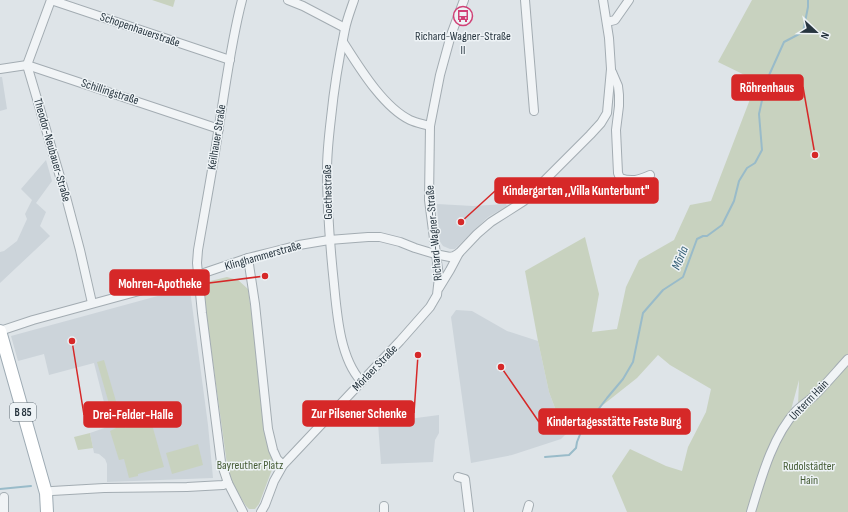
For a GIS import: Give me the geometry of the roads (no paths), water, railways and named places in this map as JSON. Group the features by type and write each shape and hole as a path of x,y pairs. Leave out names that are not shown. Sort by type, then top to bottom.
{"main road":[{"name":"B 85","path":"0,331 46,493 47,512"}],"street":[{"name":"Schopenhauerstraße","path":"51,0 230,60"},
{"path":"27,65 51,0"},
{"name":"Keilhauer Straße","path":"198,275 198,250 233,38 242,0"},
{"path":"288,0 303,6 345,28"},
{"name":"Goethestraße","path":"354,0 345,28 334,87 327,160 329,240 336,314 344,349 354,374 361,382"},
{"name":"Richard-Wagner-Straße","path":"434,301 438,288 439,277 429,200 430,126 440,75 451,35 464,0"},
{"path":"525,0 533,105"},
{"path":"438,288 459,253 477,234 534,191 590,135 601,123 607,113 611,69 607,22 603,0"},
{"path":"607,22 615,20 629,0"},
{"path":"343,42 360,68 386,102 410,120 430,126"},
{"name":"Schillingstraße","path":"0,69 27,65 219,128"},
{"name":"Theodor-Neubauer-Straße","path":"27,65 66,197 92,303"},
{"path":"611,69 618,86 619,95 616,130 618,173 620,178 633,181 650,175"},
{"name":"Klinghammerstraße","path":"0,331 92,303 198,275 248,258 299,245 368,236 380,237 400,242 435,254"},
{"path":"435,254 454,256 459,253"},
{"path":"248,258 255,304 268,429 273,450 277,459 283,465"},
{"path":"198,275 221,462 228,483 243,512"},
{"name":"Mörlaer Straße","path":"261,512 274,481 283,465 400,341 434,301"},
{"name":"Unterm Hain","path":"751,512 763,474 778,437 796,412 848,359"},
{"path":"458,477 465,479 469,512"},
{"path":"46,493 52,491 104,488 187,487 223,485 228,483"},
{"path":"4,498 4,512"}],"waterway":[{"name":"Mörla","path":"545,457 569,455 576,448 581,432 623,379 633,362 643,313 663,290 683,277 697,239 707,236 722,225 734,201 739,181 747,168 755,163 762,150 759,114 766,82 784,42 803,32 808,0"},
{"path":"0,489 31,486"}],"place":[{"name":"Richard-Wagner-Straße II","path":"463,16"},
{"name":"Röhrenhaus","path":"815,155"},
{"name":"Kindergarten ,,Villa Kunterbunt\"","path":"461,222"},
{"name":"Mohren-Apotheke","path":"265,276"},
{"name":"Drei-Felder-Halle","path":"72,341"},
{"name":"Zur Pilsener Schenke","path":"418,355"},
{"name":"Kindertagesstätte Feste Burg","path":"501,367"}],"park label":[{"name":"Bayreuther Platz","path":"250,465"},
{"name":"Rudolstädter Hain","path":"809,473"}]}
